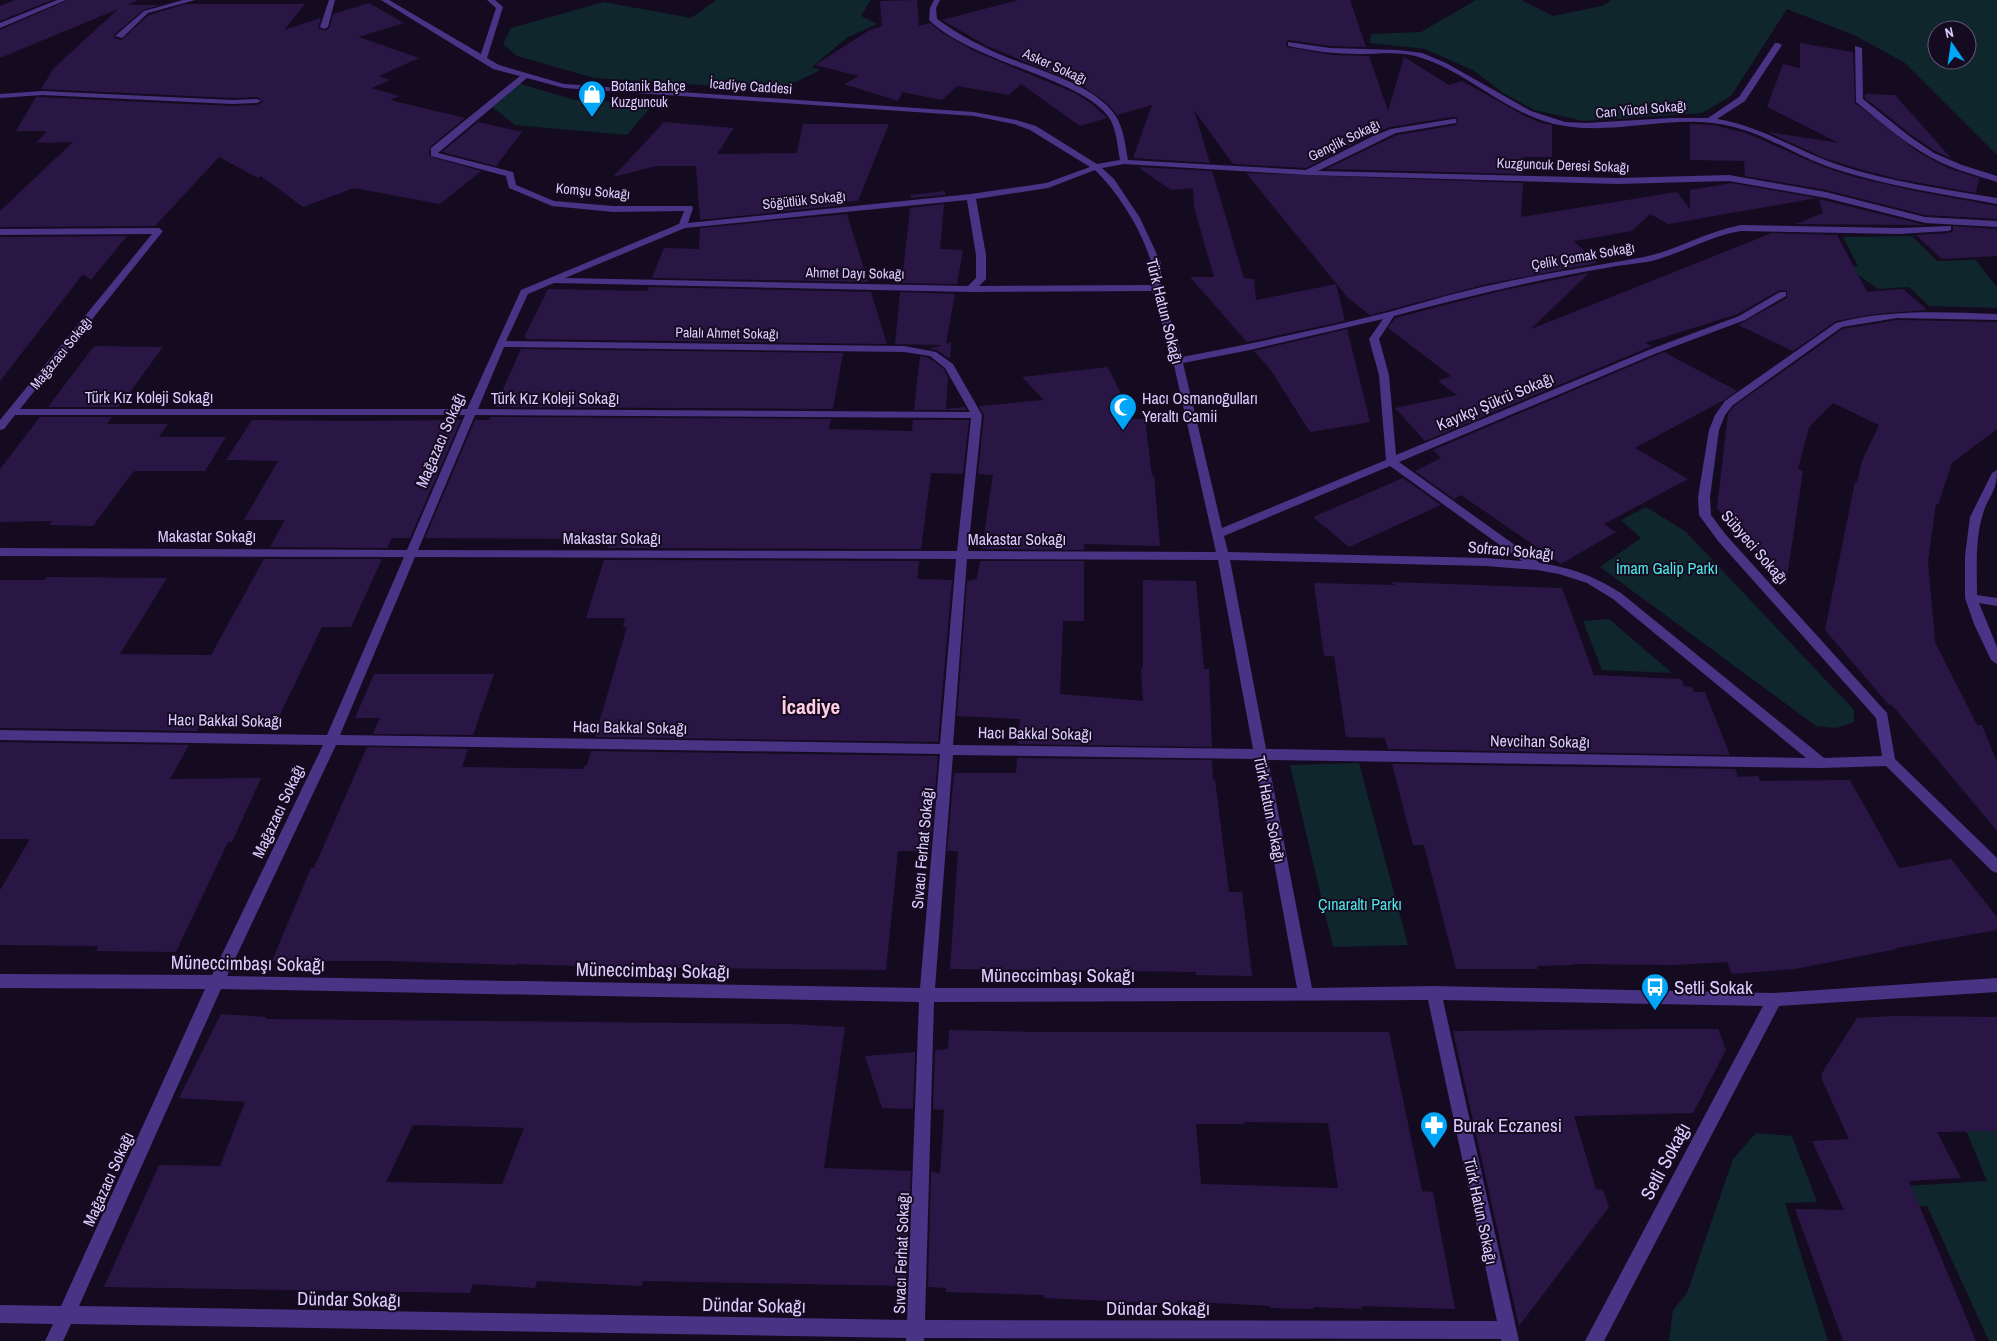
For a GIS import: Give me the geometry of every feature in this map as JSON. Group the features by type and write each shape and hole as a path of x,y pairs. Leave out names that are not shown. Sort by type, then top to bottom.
{"street":[{"path":"0,26 63,0"},
{"path":"119,36 146,12 160,6 192,0"},
{"path":"324,27 332,0"},
{"name":"İcadiye Caddesi","path":"384,0 496,67 564,86 974,114 1033,128 1096,167"},
{"path":"483,59 500,7 490,0"},
{"name":"Asker Sokağı","path":"937,0 934,8 934,20 950,32 999,57 1080,90 1111,114 1116,126 1124,162"},
{"name":"Can Yücel Sokağı","path":"1291,44 1330,51 1405,52 1425,56 1454,70 1528,112 1562,124 1590,127 1696,118 1734,124 1775,139 1836,167 1894,181 1997,201"},
{"path":"1710,120 1742,99 1778,45"},
{"path":"1858,48 1859,100 1901,136 1931,154 1959,167 1997,178"},
{"name":"Komşu Sokağı","path":"526,75 434,150 434,154 510,174 512,186 552,203 613,209 689,208 683,226"},
{"path":"0,96 42,93 232,102 257,101"},
{"name":"Gençlik Sokağı","path":"1307,173 1385,134 1453,121"},
{"path":"1096,167 1124,162"},
{"name":"Kuzguncuk Deresi Sokağı","path":"1124,162 1307,173 1617,181 1728,178 1826,195 1925,220 1997,224"},
{"name":"Söğütlük Sokağı","path":"524,292 683,226 971,197 1048,185 1096,167"},
{"name":"Türk Hatun Sokağı","path":"1096,167 1111,181 1136,218 1156,263 1156,288 1178,361 1224,556 1259,753 1306,995"},
{"path":"970,289 981,279 982,255 971,197"},
{"name":"Çelik Çomak Sokağı","path":"1178,361 1250,347 1391,314 1476,291 1606,264 1648,259 1683,248 1723,231 1741,228 1899,231 1997,224"},
{"name":"Mağazacı Sokağı","path":"0,232 159,231 0,427"},
{"name":"Ahmet Dayı Sokağı","path":"552,281 970,289 1156,288"},
{"name":"Mağazacı Sokağı","path":"54,1341 216,982 332,740 500,344 524,292"},
{"name":"Kayıkçı Şükrü Sokağı","path":"1218,534 1654,350 1742,318 1783,294"},
{"path":"1391,314 1374,339 1384,375 1391,461 1537,566"},
{"name":"Sübyeci Sokağı","path":"1889,761 1882,716 1722,538 1705,515 1704,497 1714,430 1729,403 1839,325 1860,320 1898,316 1997,317"},
{"name":"Palalı Ahmet Sokağı","path":"500,344 904,349 933,354 949,366 977,415"},
{"name":"Türk Kız Koleji Sokağı","path":"12,412 977,415"},
{"name":"Sıvacı Ferhat Sokağı","path":"916,1335 927,995 962,555 977,415"},
{"path":"1997,473 1976,517 1971,556 1971,598 1980,624 1997,660"},
{"name":"Makastar Sokağı","path":"0,552 1224,556"},
{"name":"Sofracı Sokağı","path":"1224,556 1486,562 1537,566 1560,570 1590,580 1617,596 1821,763"},
{"path":"1971,598 1997,602"},
{"name":"Hacı Bakkal Sokağı","path":"0,735 1259,753"},
{"name":"Nevcihan Sokağı","path":"1259,753 1821,763"},
{"path":"1821,763 1889,761 1997,867"},
{"name":"Müneccimbaşı Sokağı","path":"0,981 216,982 927,995 1306,995"},
{"path":"1306,995 1434,993 1774,1000 1997,985"},
{"name":"Türk Hatun Sokağı","path":"1434,993 1508,1335"},
{"name":"Setli Sokağı","path":"1594,1341 1774,1000"},
{"name":"Dündar Sokağı","path":"0,1314 916,1335 1508,1335"}],"green space":[{"path":"716,0 871,0 861,16 877,24 848,37 812,67 821,70 779,90 594,78 517,56 503,44 511,28 604,2 691,18"},
{"path":"1476,0 1521,0 1553,16 1602,6 1611,0 1997,0 1997,155 1905,63 1856,36 1787,9 1731,96 1702,113 1584,121 1534,110 1503,93 1473,70 1425,49 1370,43 1371,34 1421,32"},
{"path":"518,83 574,100 654,103 627,135 515,125 487,103"},
{"path":"1912,236 1937,261 1976,260 1997,287 1997,308 1929,306 1909,287 1878,289 1855,273 1796,267 1858,266 1843,237"},
{"name":"İmam Galip Parkı","path":"1646,507 1685,531 1854,710 1854,722 1836,728 1816,726 1600,567 1641,538 1621,520"},
{"path":"1609,619 1672,673 1602,670 1583,621"},
{"name":"Çınaraltı Parkı","path":"1359,763 1408,945 1333,947 1290,765"},
{"path":"1964,1067 1997,1132 1997,1341 1989,1341 1927,1206 1843,1206 1837,1190 1987,1181 1940,1068"},
{"path":"1756,1133 1792,1136 1817,1202 1785,1203 1828,1341 1669,1341 1673,1310 1687,1293 1733,1159"}],"building":[{"path":"15,0 52,0 0,21 0,6"},
{"path":"68,0 138,0 128,5 160,5 143,10 114,35 114,38 121,40 149,15 186,4 305,4 284,30 321,18 318,28 325,31 330,27 333,14 369,3 404,23 359,37 419,58 379,76 390,80 372,88 399,96 390,100 465,118 430,147 429,156 481,171 440,204 354,188 303,207 261,176 258,178 219,157 155,226 0,227 0,211 73,142 36,143 47,131 16,131 36,97 232,106 257,105 263,102 257,97 232,98 41,89 54,68 118,9 0,58 0,30"},
{"path":"917,0 919,26 930,23 941,32 974,51 1075,93 1092,104 1107,118 1080,126 1021,84 1009,95 957,86 942,100 902,92 898,101 844,84 859,76 815,65 868,31 882,26 880,1"},
{"path":"1018,0 1350,0 1366,47 1330,46 1288,40 1286,42 1287,47 1332,55 1369,56 1388,111 1404,57 1449,85 1462,81 1525,116 1541,123 1552,125 1552,157 1524,157 1523,174 1326,169 1397,135 1456,125 1457,118 1453,117 1390,127 1372,134 1306,168 1233,164 1194,110 1210,163 1133,158 1152,105 1117,115 1107,103 1081,85 987,46 942,20"},
{"path":"1800,43 1853,52 1855,103 1918,152 1948,168 1979,178 1976,193 1898,179 1859,169 1824,158 1768,132 1839,143 1767,107 1783,64 1800,68"},
{"path":"1865,94 1895,95 1951,158 1935,151 1910,134 1865,98"},
{"path":"478,122 522,132 496,166 442,152"},
{"path":"664,122 734,128 717,154 797,153 803,124 889,124 858,201 844,202 845,205 700,220 696,166 656,166 613,177"},
{"path":"1690,124 1713,125 1746,133 1821,166 1854,177 1915,191 1997,206 1997,219 1925,215 1826,190 1745,176 1744,161 1690,160"},
{"path":"1138,167 1212,171 1244,278 1254,279 1256,300 1336,284 1345,321 1247,342 1190,277 1214,277 1194,207 1193,188 1171,190"},
{"path":"1246,173 1523,183 1521,217 1677,192 1690,209 1690,190 1731,183 1817,198 1668,224 1650,214 1632,231 1574,241 1597,263 1487,284 1370,315 1348,298"},
{"path":"945,191 945,195 911,198 911,195"},
{"path":"1819,199 1925,225 1796,224 1823,213"},
{"path":"944,204 940,249 963,250 957,284 902,283 910,208"},
{"path":"847,214 868,282 652,278 664,248 699,249 700,228"},
{"path":"1953,226 1997,229 1997,256 1942,259 1916,235 1949,233 1953,231"},
{"path":"1772,233 1837,235 1867,292 1903,289 1927,310 1875,314 1836,321 1793,351 1738,325 1787,298 1787,291 1780,290 1738,314 1645,343 1652,346 1425,441 1395,408 1457,395 1438,381 1451,376 1388,328 1395,318 1500,291 1589,273 1531,329"},
{"path":"127,236 91,280 83,274 0,381 0,237"},
{"path":"649,287 871,292 887,344 525,339 527,337 524,337 548,289 647,291"},
{"path":"900,292 955,294 946,344 951,342 950,359 937,350 929,349 942,345 895,344"},
{"path":"1897,320 1997,322 1997,429 1952,463 1938,505 1936,504 1928,561 1935,642 1977,725 1982,725 1997,762 1997,831 1891,704 1889,705 1825,630 1855,482 1857,483 1862,461 1879,425 1833,403 1809,427 1798,469 1803,471 1786,584 1717,508 1728,414 1734,406 1843,329"},
{"path":"1347,329 1370,422 1310,432 1270,369 1254,351"},
{"path":"94,346 163,347 119,407 48,407"},
{"path":"521,349 843,353 833,409 495,407"},
{"path":"1664,352 1737,391 1724,400 1635,448 1688,479 1604,524 1616,532 1561,564 1461,495 1454,499 1415,471 1441,458 1433,450"},
{"path":"920,356 929,358 944,369 948,377 946,409 965,407 967,410 914,410"},
{"path":"1108,367 1133,419 1145,419 1152,476 1154,476 1160,546 1084,544 1084,550 982,549 993,475 978,474 984,415 979,406 1044,400 1022,377"},
{"path":"40,417 112,417 107,424 168,424 159,437 226,437 205,471 135,471 132,473 93,526 49,525 52,521 0,522 0,469"},
{"path":"491,417 831,419 829,429 912,431 913,420 969,420 963,474 931,473 921,549 607,548 610,539 425,538 475,420 489,420"},
{"path":"252,420 461,420 410,538 392,538 387,548 270,547 285,520 244,520 278,461 226,460"},
{"path":"1403,478 1441,505 1349,547 1313,517"},
{"path":"264,559 382,559 351,627 322,627 276,723 202,722 197,731 0,728 0,580 45,580 47,577 167,578 120,654 211,655"},
{"path":"604,560 919,561 917,579 952,580 938,742 595,737 627,627 623,627 625,618 586,618"},
{"path":"980,561 1084,561 1084,621 1063,621 1060,694 1143,701 1141,668 1143,668 1143,580 1196,581 1204,669 1209,669 1212,747 1018,744 1020,719 957,716 967,581 977,579"},
{"path":"1391,582 1562,588 1594,675 1681,679 1684,686 1692,687 1694,692 1705,692 1730,755 1388,749 1385,738 1346,737 1334,656 1324,656 1314,583 1395,585"},
{"path":"374,674 494,674 473,735 373,734 380,718 355,718"},
{"path":"0,742 189,745 170,779 261,778 232,842 228,842 176,952 96,951 98,946 0,945 0,890 30,839 0,839"},
{"path":"367,747 468,749 462,767 583,769 587,765 591,751 938,756 930,851 898,851 886,970 606,967 388,961 272,961 311,868 314,868"},
{"path":"1017,758 1212,760 1229,892 1242,892 1252,976 1196,975 1196,972 950,969 958,851 947,851 954,773 1016,773"},
{"path":"1392,764 1735,769 1738,777 1758,776 1760,781 1850,780 1899,868 1951,859 1997,917 1997,930 1795,969 1732,974 1727,962 1674,965 1572,964 1537,966 1538,969 1456,969 1424,845 1413,845"},
{"path":"221,1014 267,1017 265,1019 791,1024 845,1027 824,1168 911,1171 906,1286 643,1281 642,1286 537,1281 535,1288 473,1284 470,1293 104,1287 159,1165 220,1166 245,1102 179,1098","holes":["413,1125 524,1128 502,1184 386,1182"]},
{"path":"1894,1016 1997,1017 1997,1131 1937,1132 1961,1178 1909,1181 1976,1341 1843,1341 1795,1209 1844,1210 1812,1141 1849,1139 1822,1080 1822,1073 1857,1018"},
{"path":"1718,1029 1726,1050 1693,1113 1574,1116 1596,1189 1603,1190 1609,1207 1519,1326 1453,1031"},
{"path":"949,1030 1039,1032 1389,1032 1422,1191 1433,1192 1455,1309 1362,1306 1362,1309 1270,1308 1270,1306 1177,1301 1177,1304 1044,1298 1044,1295 946,1292 946,1288 928,1287 931,1172 940,1173 944,1110 933,1109 935,1050 948,1049","holes":["1244,1122 1328,1123 1338,1188 1201,1184 1196,1124 1244,1124"]},
{"path":"915,1052 913,1109 882,1108 865,1056"}],"place":[{"name":"Botanik Bahçe Kuzguncuk","path":"592,118"},
{"name":"Hacı Osmanoğulları Yeraltı Camii","path":"1123,431"},
{"name":"Setli Sokak","path":"1655,1011"},
{"name":"Burak Eczanesi","path":"1434,1149"}],"district":[{"name":"İcadiye","path":"811,706"}]}
